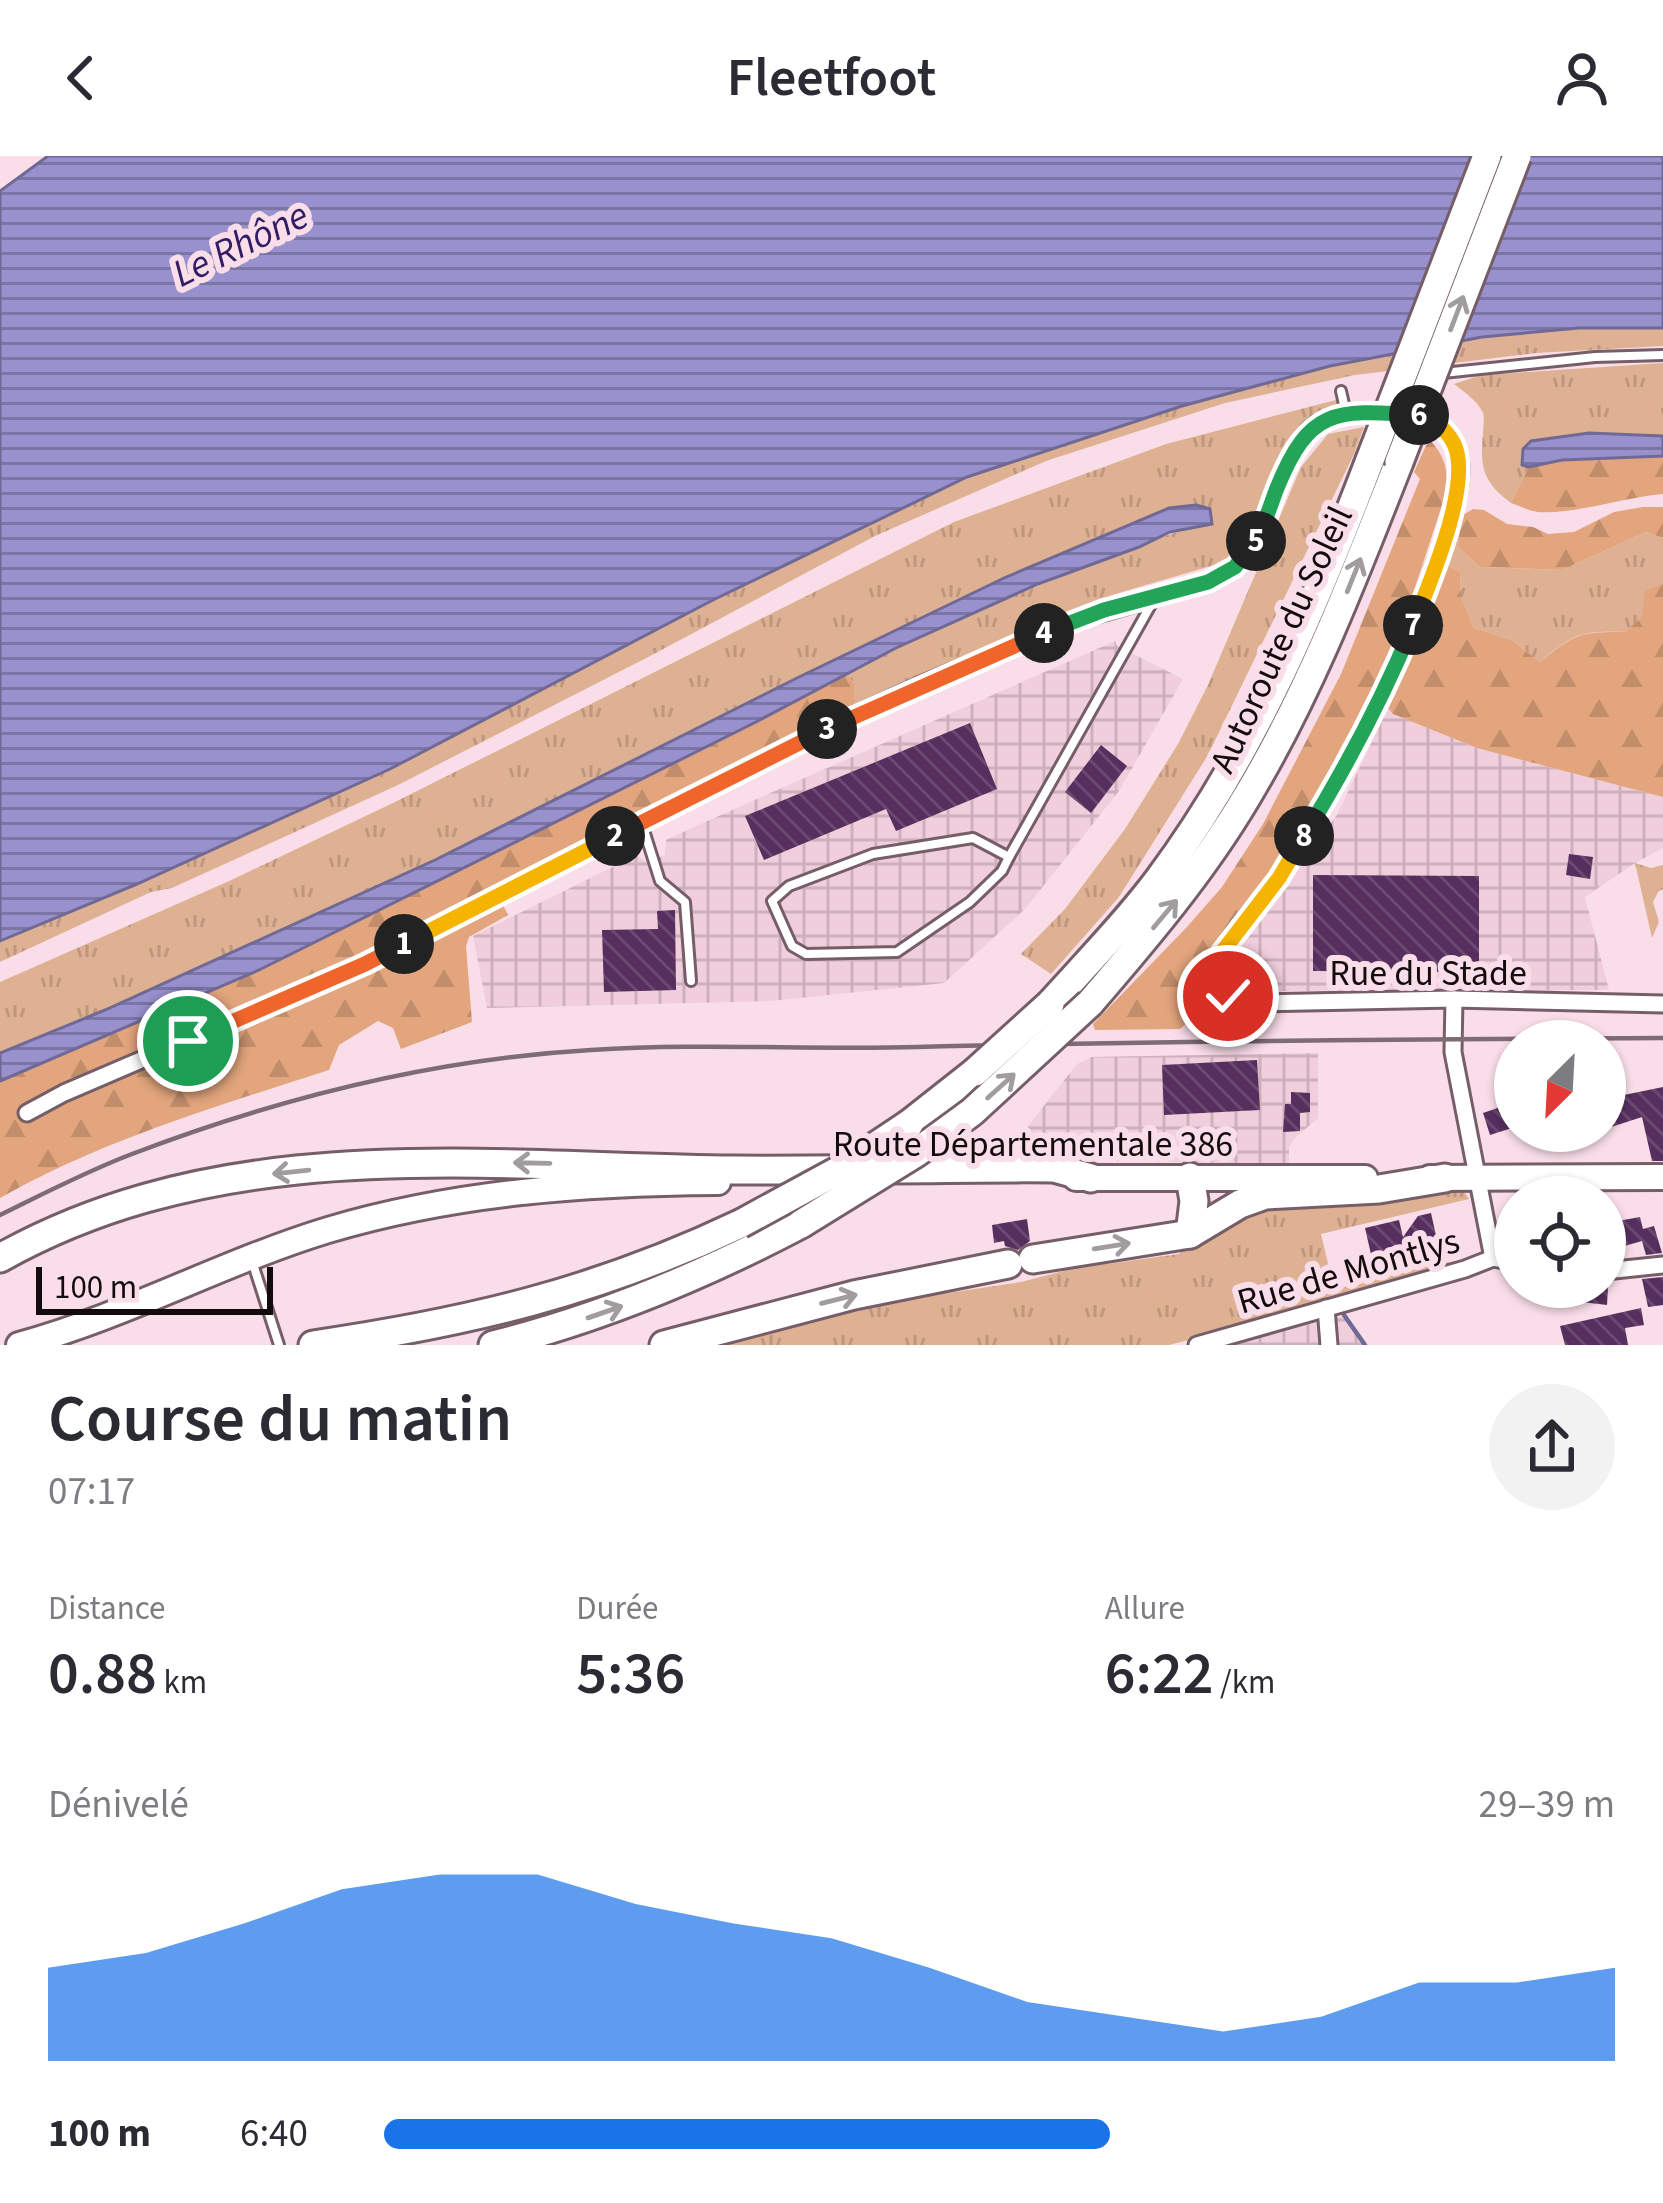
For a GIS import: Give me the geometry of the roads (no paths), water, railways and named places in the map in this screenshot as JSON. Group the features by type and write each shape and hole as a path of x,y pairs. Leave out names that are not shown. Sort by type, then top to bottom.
{"highway":[{"name":"Autoroute du Soleil","path":"493,1345 586,1319 726,1263 801,1224 916,1153 972,1112 1090,1003 1180,897 1255,783 1311,676 1487,156"},
{"name":"Autoroute du Soleil","path":"313,1345 428,1327 540,1301 653,1263 740,1224 843,1168 909,1124 1050,1004 1158,880 1222,785 1288,664 1384,461 1517,156"},
{"path":"0,1258 84,1217 160,1192 232,1178 367,1165 451,1161 733,1170 1054,1168 1091,1178"},
{"path":"1190,1177 1194,1201 1190,1234"},
{"path":"664,1345 854,1295 1190,1234 1265,1195 1379,1189 1445,1178"}],"main road":[{"name":"Route Départementale 386","path":"20,1345 60,1334 327,1231 502,1192 596,1184 1663,1177"}],"street":[{"path":"27,1113 365,964 921,685 1074,621 1208,582 1235,567 1250,551 1300,441 1314,425 1347,415"},
{"name":"Rue du Stade","path":"1347,415 1419,415 1437,422 1456,446 1460,465 1457,495 1395,670 1279,878 1222,952 1216,963 1217,986 1228,996 1256,1004 1454,999 1663,1004"},
{"path":"1454,999 1453,1052 1493,1258"},
{"name":"Rue de Montlys","path":"1197,1345 1493,1258"},
{"path":"1626,1269 1663,1265"},
{"path":"1326,1308 1329,1345"}],"lane":[{"path":"1438,373 1595,357 1663,356"},
{"path":"1341,391 1347,415"},
{"path":"1009,857 974,838 872,854 788,886 772,901 792,946 806,954 897,952 970,902 1002,871 1156,596"},
{"path":"641,823 660,881 685,902 691,981"},
{"path":"251,1257 279,1345"}],"water":[{"name":"Le Rhône","path":"48,156 1663,156 1663,328 1579,328 1482,337 1330,366 1182,406 967,477 713,600 390,769 0,941 0,191"},
{"path":"1589,433 1663,436 1663,456 1522,465 1523,449 1531,441"},
{"path":"1196,505 1210,509 1212,524 1170,532 896,648 259,970 0,1081 0,1053 435,860 1004,578 1169,508"}],"waterway":[{"path":"1344,1315 1365,1345"}],"railway":[{"path":"0,1215 115,1161 244,1115 357,1084 532,1055 673,1047 1663,1038"}]}
